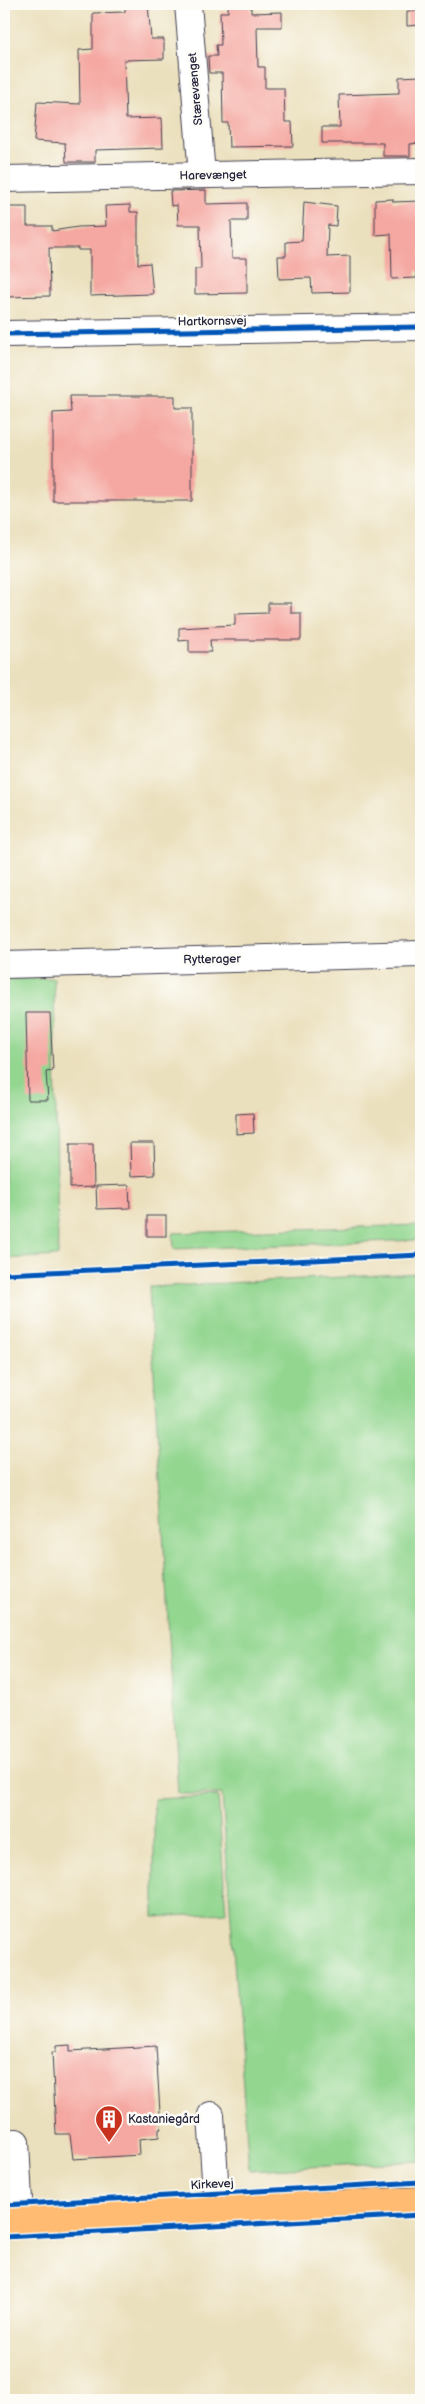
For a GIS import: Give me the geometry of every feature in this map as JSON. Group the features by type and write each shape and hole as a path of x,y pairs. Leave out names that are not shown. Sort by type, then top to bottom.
{"main road":[{"path":"12,2220 421,2201"}],"street":[{"name":"Stærevænget","path":"188,4 202,175"},
{"name":"Harevænget","path":"4,179 421,171"},
{"name":"Hartkornsvej","path":"4,334 421,327"},
{"name":"Rytterager","path":"4,965 421,954"},
{"name":"Kirkevej","path":"211,2115 217,2211"},
{"path":"12,2220 16,2142"}],"green space":[{"path":"54,978 58,1256 4,1259 4,979"},
{"path":"421,1225 421,1240 174,1249 173,1233"},
{"path":"421,1273 421,2161 249,2170 222,1794 178,1794 149,1287"},
{"path":"218,1796 226,1913 154,1917 154,1799"}],"building":[{"path":"125,4 148,4 151,39 164,39 164,59 124,60 126,119 162,118 163,148 95,150 95,162 66,162 65,143 34,141 37,102 80,104 79,50 93,49 93,13 125,12"},
{"path":"228,4 251,4 251,13 282,12 282,27 257,27 258,67 265,67 265,88 284,88 285,122 292,122 293,146 229,147 228,123 223,123 222,73 209,73 208,56 217,56 216,45 221,45 220,12 228,12"},
{"path":"407,11 421,11 421,25 407,26"},
{"path":"421,76 421,143 410,144 410,156 383,156 383,143 322,143 322,127 340,127 339,95 399,93 399,77"},
{"path":"206,190 206,204 247,203 247,221 231,221 232,258 247,258 247,293 195,294 195,269 201,269 200,225 178,225 177,205 171,206 170,191"},
{"path":"393,199 393,202 421,201 421,271 416,271 416,278 392,279 391,234 375,235 375,200"},
{"path":"304,202 337,206 336,226 328,225 327,257 350,256 350,292 312,293 311,278 279,279 278,256 286,256 286,242 302,241"},
{"path":"130,205 130,212 138,212 138,264 150,263 153,294 90,296 90,250 49,248 50,296 4,297 4,207 27,207 27,226 52,226 52,231 78,227 106,226 105,206"},
{"path":"70,396 175,396 175,408 192,408 192,501 53,501 53,413 71,412"},
{"path":"268,603 291,603 291,613 301,613 301,640 210,640 211,652 189,652 189,640 179,641 179,628 235,625 235,614 268,613"},
{"path":"26,1013 50,1013 53,1071 46,1072 48,1100 28,1100"},
{"path":"253,1113 254,1133 236,1134 236,1114"},
{"path":"130,1143 154,1143 155,1175 131,1176"},
{"path":"70,1144 93,1144 94,1187 70,1188"},
{"path":"129,1185 130,1208 97,1209 96,1186"},
{"path":"147,1216 166,1216 166,1236 147,1236"},
{"path":"70,2045 70,2051 156,2046 161,2129 159,2129 159,2137 139,2139 140,2155 73,2159 70,2134 56,2134 52,2052 56,2052 56,2046"}],"cycle path":[{"path":"4,334 421,327"},
{"path":"4,1274 421,1255"},
{"path":"4,2205 421,2182"},
{"path":"4,2237 421,2215"}],"place":[{"name":"Kastaniegård","path":"109,2143"}]}
